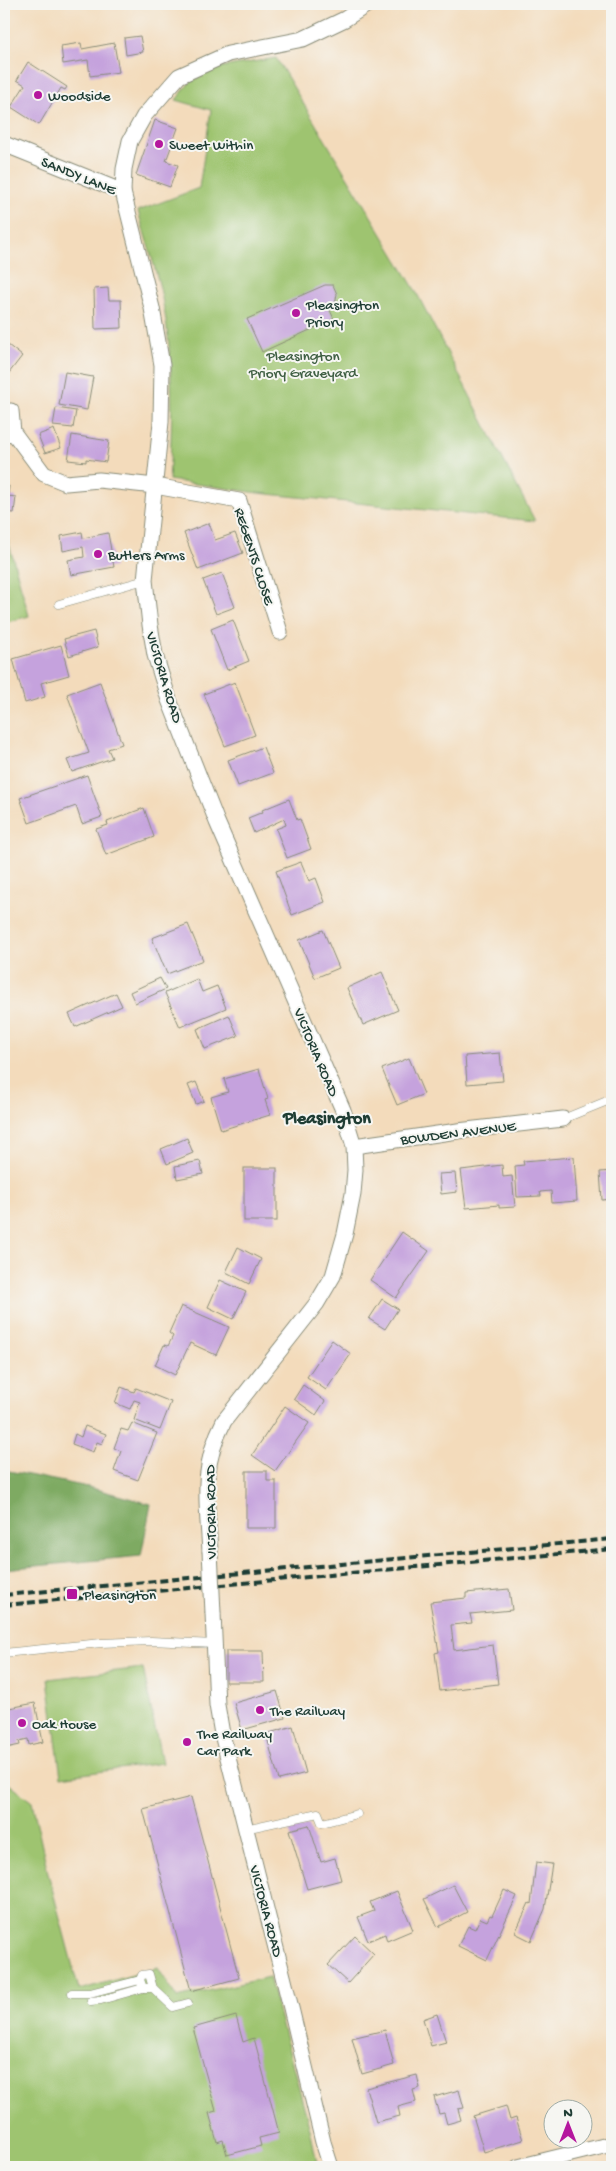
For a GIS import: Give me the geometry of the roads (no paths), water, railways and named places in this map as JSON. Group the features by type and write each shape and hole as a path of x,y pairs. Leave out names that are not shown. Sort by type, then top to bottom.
{"street":[{"path":"123,192 124,169 130,142 144,116 179,76 228,54 303,40 345,19 368,4"},
{"name":"SANDY LANE","path":"4,144 123,192 138,254"},
{"name":"VICTORIA ROAD","path":"138,254 152,308 162,365 161,422 145,580 146,599 154,648 169,700 218,822 342,1110 354,1146 354,1194 333,1276 317,1303 224,1421 214,1441 208,1463 207,1497 217,1705 220,1724 323,2142 331,2167"},
{"path":"11,411 8,433 44,474 66,483 99,480 155,486"},
{"name":"REGENTS CLOSE","path":"155,486 239,501 280,632"},
{"name":"BOWDEN AVENUE","path":"354,1146 458,1131 563,1119"},
{"path":"518,2167 612,2144"}],"lane":[{"path":"59,604 145,580"},
{"path":"563,1119 612,1099"},
{"path":"4,1653 101,1643 151,1641 214,1644"},
{"path":"245,1829 318,1813 322,1823 357,1814"},
{"path":"142,1984 142,1975 149,1974 153,1988"},
{"path":"91,2001 100,2000 142,1984"},
{"path":"72,1993 90,1993 142,1984 153,1988 172,2007 188,2003"}],"railway":[{"path":"4,1595 612,1539"},
{"path":"4,1605 612,1549"}],"place":[{"name":"Woodside","path":"38,95"},
{"name":"Sweet Within","path":"159,144"},
{"name":"Pleasington Priory","path":"296,313"},
{"name":"Butlers Arms","path":"98,554"},
{"name":"Pleasington","path":"72,1594"},
{"name":"The Railway","path":"260,1710"},
{"name":"Oak House","path":"22,1723"},
{"name":"The Railway Car Park","path":"187,1742"}],"district":[{"name":"Pleasington","path":"327,1117"}],"park label":[{"name":"Pleasington Priory Graveyard","path":"303,364"}]}
